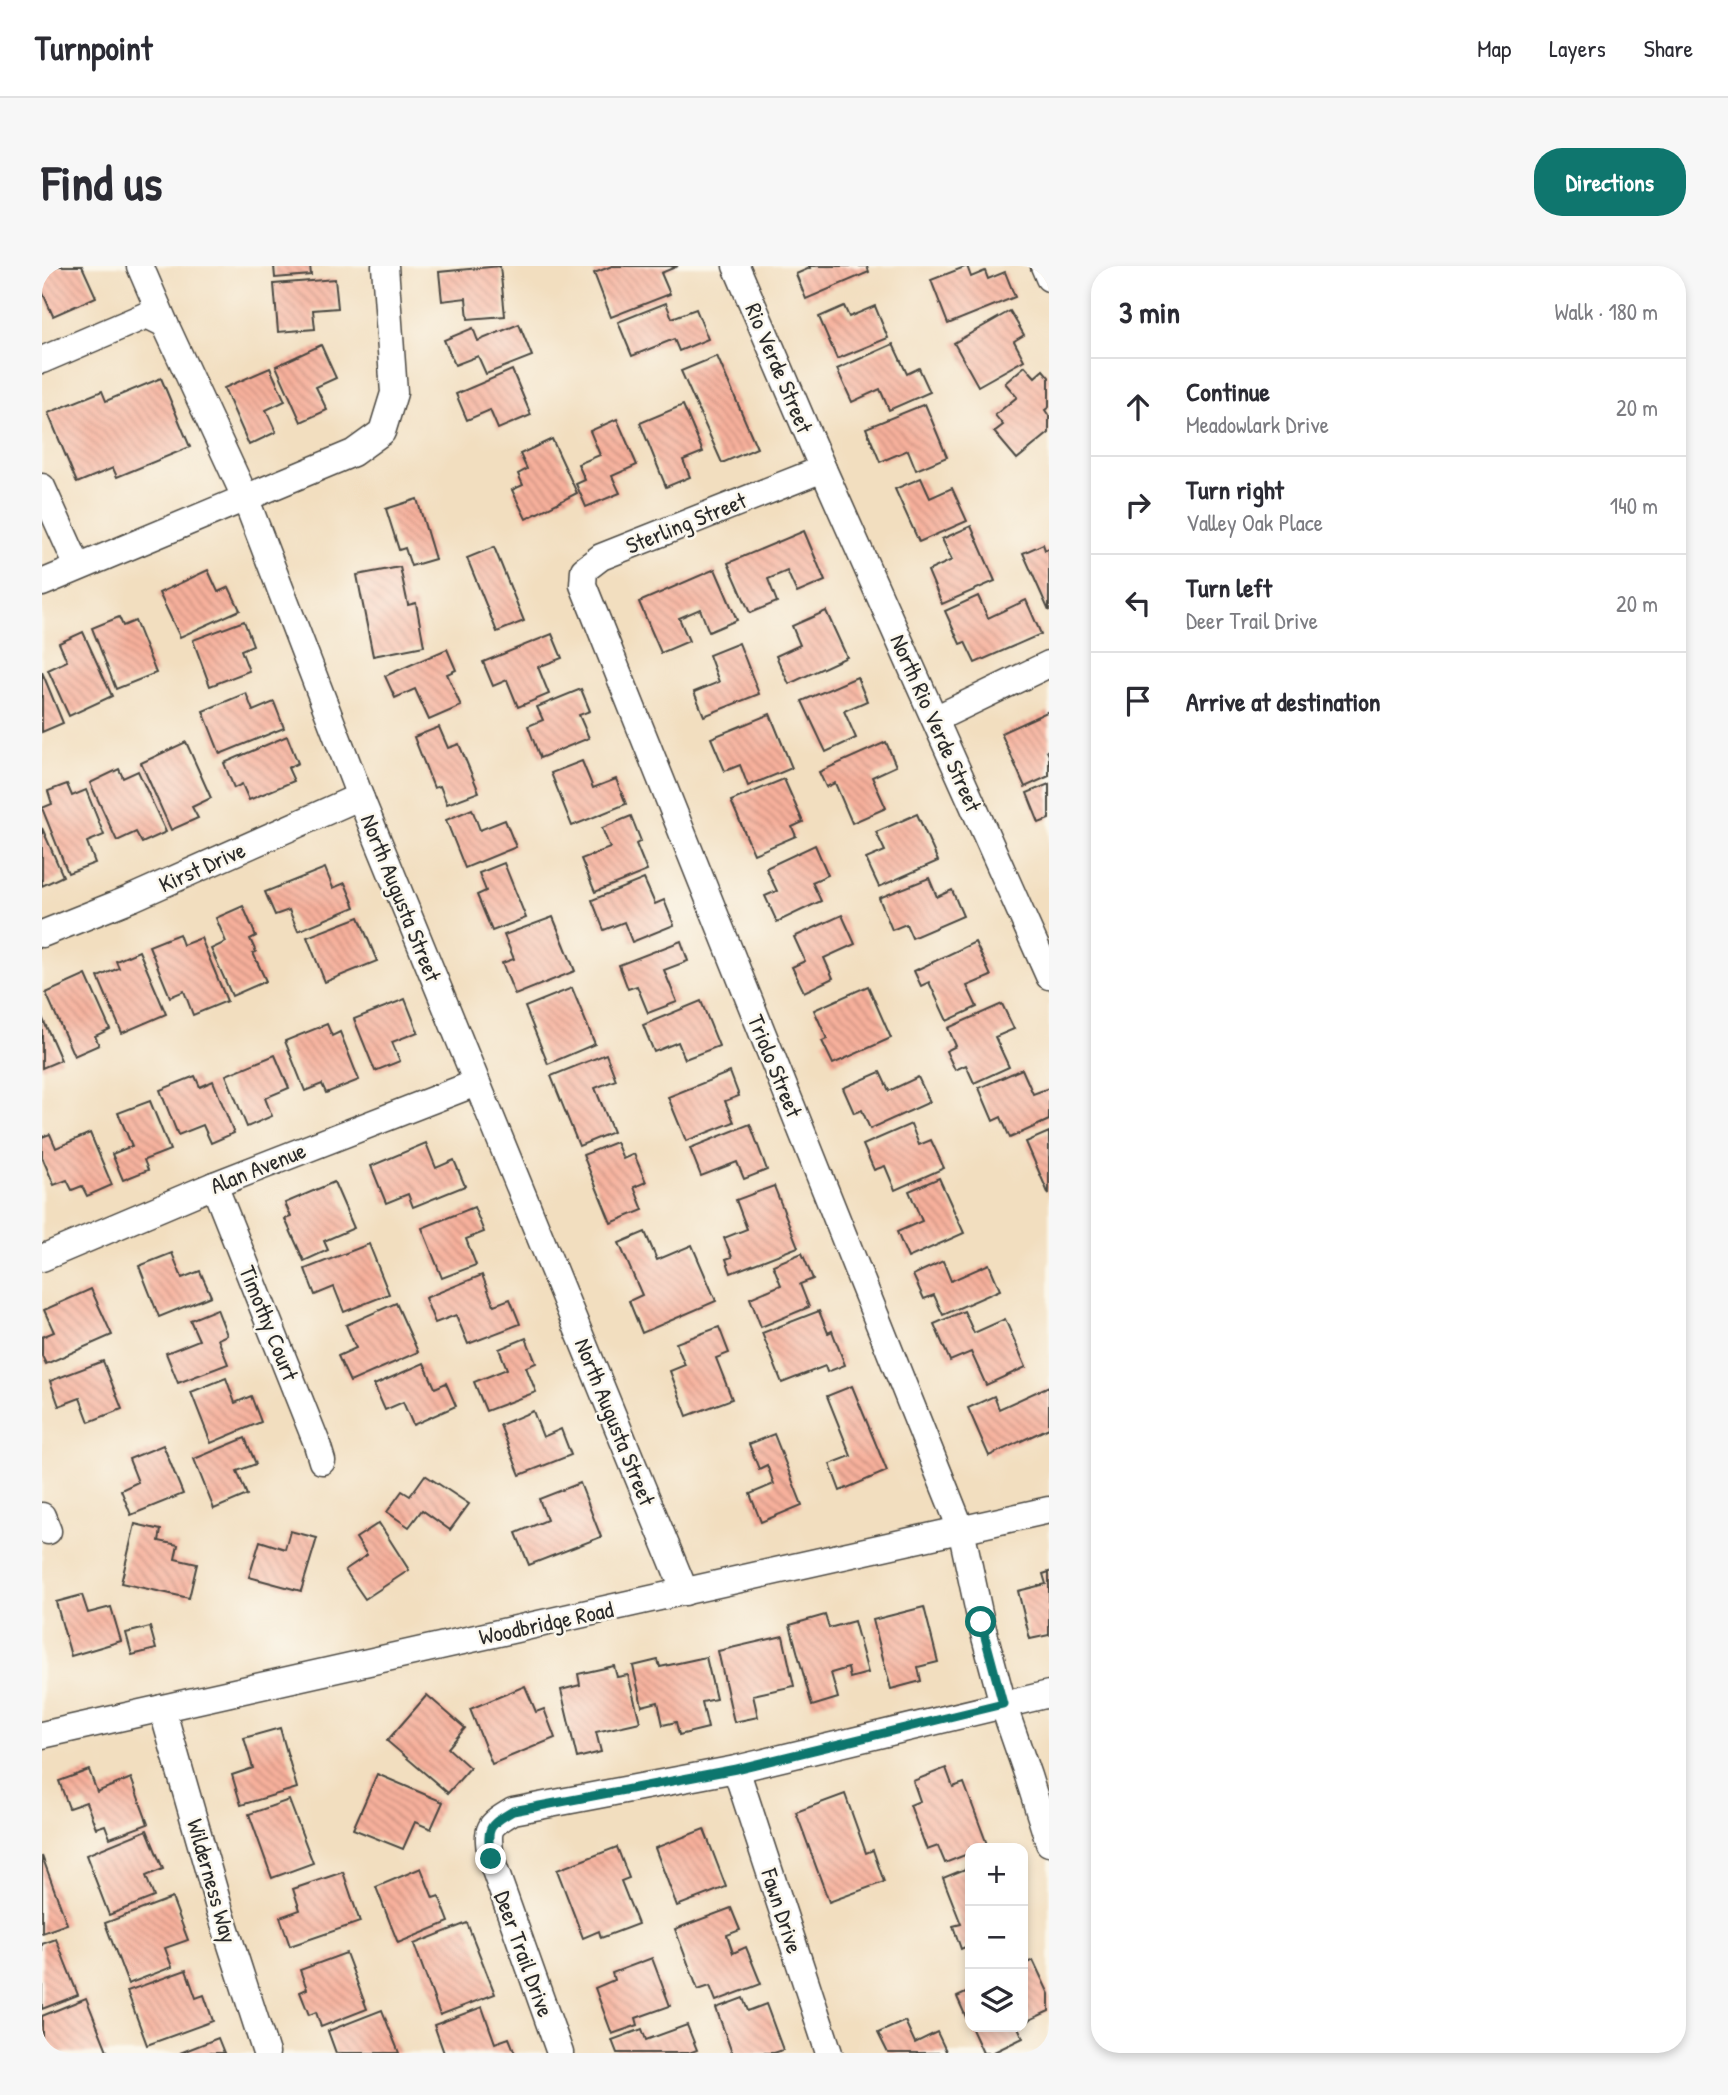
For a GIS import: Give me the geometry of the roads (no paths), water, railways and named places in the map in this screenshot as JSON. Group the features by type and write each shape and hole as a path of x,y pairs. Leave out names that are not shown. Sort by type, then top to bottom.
{"street":[{"name":"North Augusta Street","path":"140,266 245,497 361,799 685,1592"},
{"path":"42,583 353,453 382,432 394,393 385,266"},
{"name":"Rio Verde Street","path":"736,266 822,469"},
{"path":"1044,266 1049,278"},
{"path":"42,360 147,315 165,324"},
{"name":"Sterling Street","path":"590,603 583,585 584,570 601,557 822,469"},
{"name":"North Rio Verde Street","path":"822,469 1049,976"},
{"path":"42,487 78,567"},
{"name":"Triolo Street","path":"590,603 961,1529 981,1622 1003,1704 1049,1843"},
{"path":"935,719 1049,664"},
{"name":"Kirst Drive","path":"42,934 132,898 352,800 361,799"},
{"name":"Alan Avenue","path":"42,1258 214,1185 476,1083"},
{"name":"Timothy Court","path":"214,1185 322,1461"},
{"name":"Woodbridge Road","path":"42,1735 1049,1510"},
{"path":"736,1769 1049,1694"},
{"name":"Wilderness Way","path":"162,1708 220,1911 266,2053"},
{"name":"Deer Trail Drive","path":"560,2053 491,1859 488,1834 494,1822 513,1811 736,1769"},
{"name":"Fawn Drive","path":"736,1769 829,2053"}]}
